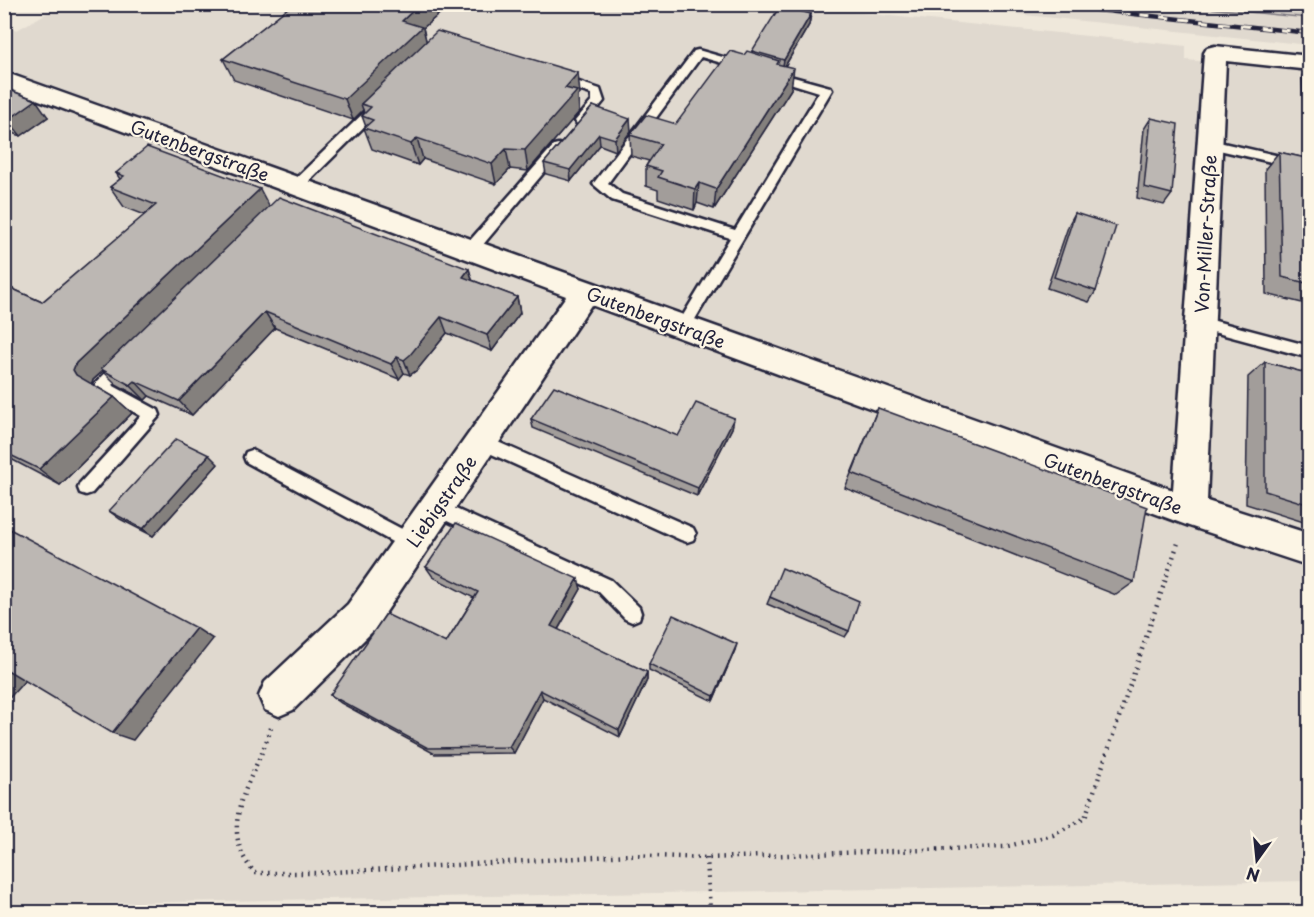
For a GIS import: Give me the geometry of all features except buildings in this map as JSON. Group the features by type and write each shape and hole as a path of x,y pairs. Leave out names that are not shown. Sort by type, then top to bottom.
{"street":[{"name":"Von-Miller-Straße","path":"1189,511 1215,53 1310,63"},
{"name":"Gutenbergstraße","path":"4,79 297,190 471,249 1189,511 1310,550"},
{"name":"Liebigstraße","path":"279,696 360,617 585,291"}],"lane":[{"path":"683,327 738,236 826,90 698,53 600,184 617,197 738,236"},
{"path":"471,249 598,101 596,92 541,73"},
{"path":"297,190 390,94"},
{"path":"1210,144 1310,167"},
{"path":"1200,323 1310,352"},
{"path":"86,488 152,415 101,386 134,352"},
{"path":"482,442 687,534"},
{"path":"252,457 411,543"},
{"path":"436,508 605,586 632,613"}],"path":[{"path":"279,696 267,746 244,790 238,812 238,843 246,865 255,873 317,873 630,855 707,858 1004,847 1053,835 1085,818 1189,511"},
{"path":"707,858 710,912"}],"shaded area":[{"path":"63,4 773,4 1186,46 1186,60 1309,71 1309,881 5,905 4,25 17,30"},
{"path":"1179,4 1309,18 1309,45 932,5"},
{"path":"1179,5 1309,5 1309,18"}],"railway":[{"path":"1041,4 1310,33"}]}
